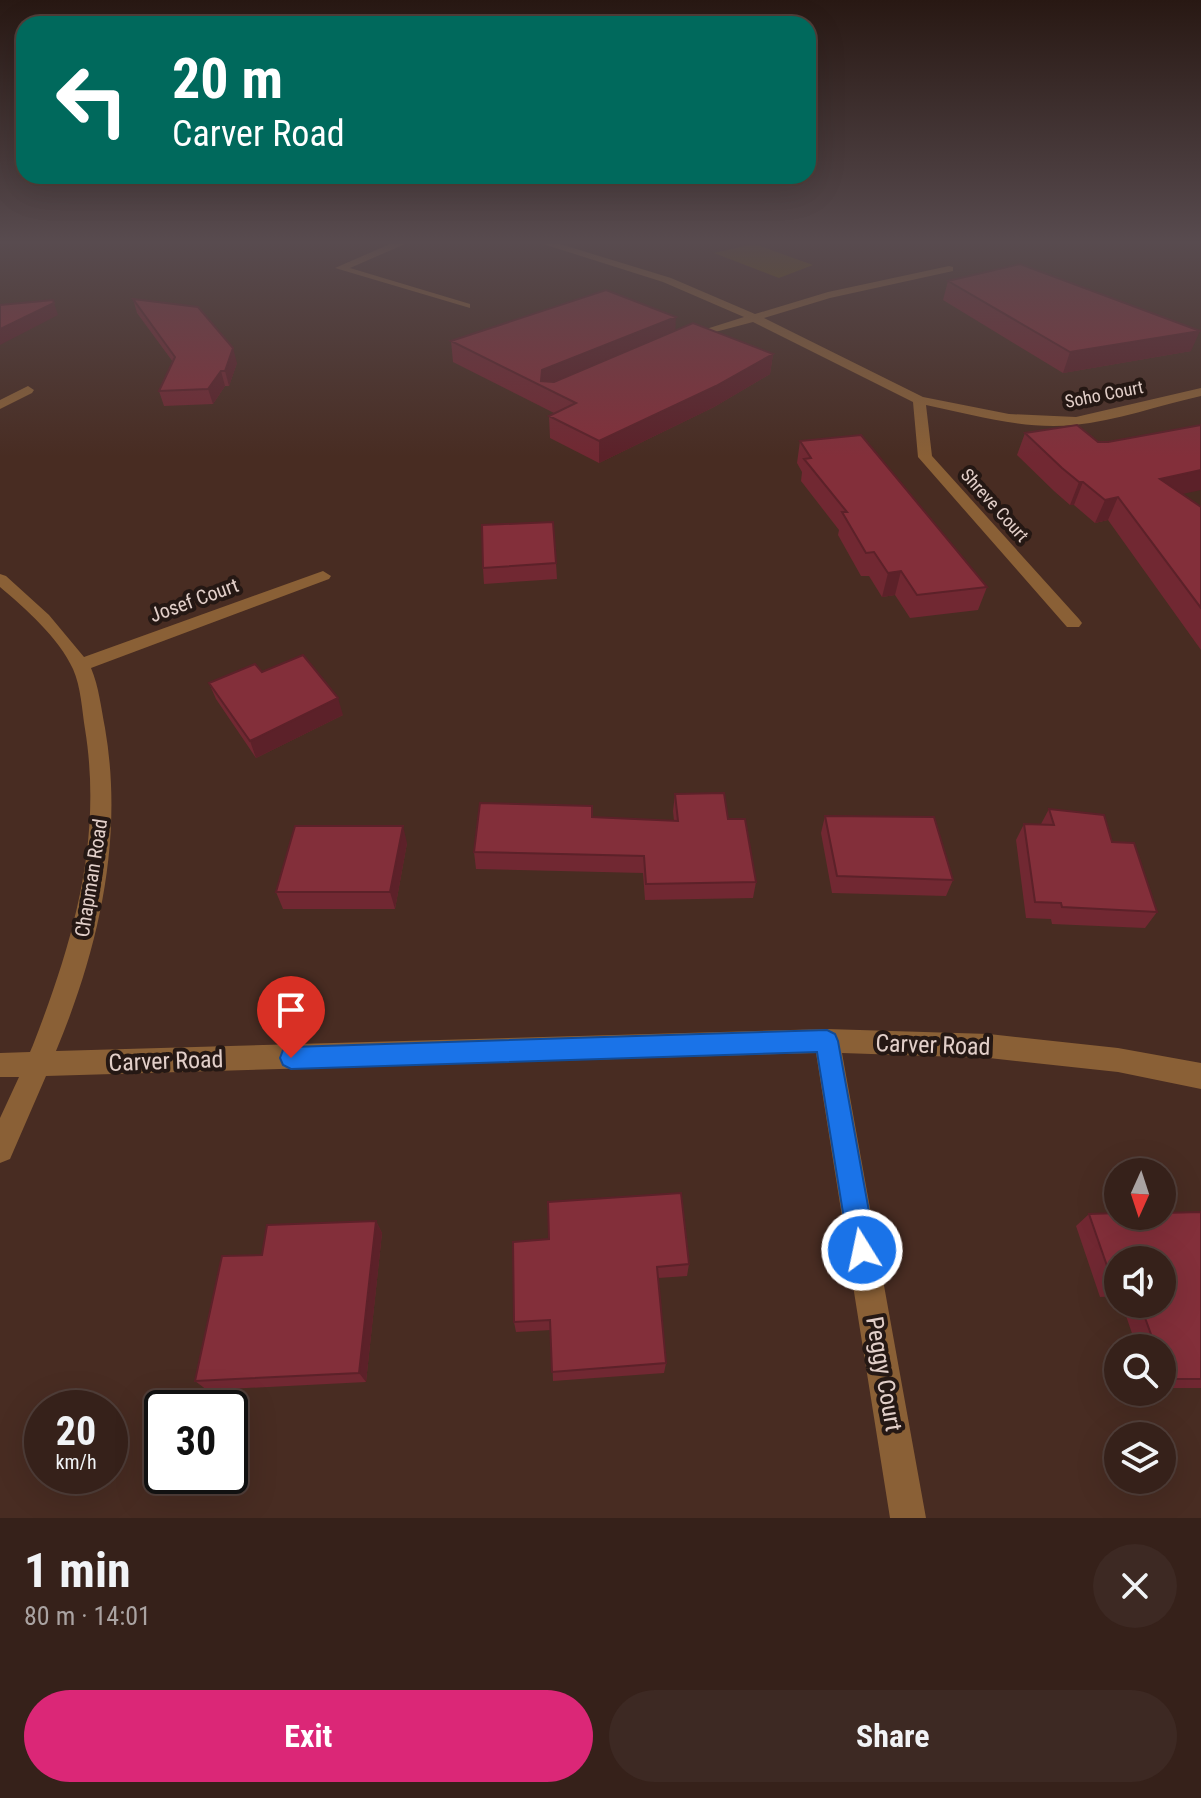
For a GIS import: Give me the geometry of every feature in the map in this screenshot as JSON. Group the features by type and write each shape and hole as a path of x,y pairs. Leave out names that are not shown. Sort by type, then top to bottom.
{"street":[{"name":"Soho Court","path":"752,315 919,400 1009,418 1076,421 1201,392"},
{"path":"666,347 764,315"},
{"path":"0,405 28,390"},
{"name":"Shreve Court","path":"919,400 925,457 1073,623"},
{"name":"Josef Court","path":"81,665 323,576"},
{"name":"Chapman Road","path":"0,579 20,595 81,665 100,744 103,831 85,932 39,1065 0,1149"},
{"name":"Carver Road","path":"0,1065 827,1041 989,1046 1118,1060 1201,1076"},
{"name":"Peggy Court","path":"827,1041 908,1518"}],"building":[{"path":"0,315 29,315 0,329"},
{"path":"144,315 205,315 233,348 225,371 221,371 208,389 159,391 175,357"},
{"path":"531,315 676,317 542,370 541,381 554,382 693,323 773,354 716,386 599,441 549,416 576,403 451,341"},
{"path":"1006,315 1157,315 1200,331 1070,352"},
{"path":"1077,425 1098,442 1108,442 1201,425 1201,470 1160,479 1201,507 1201,608 1118,497 1105,500 1062,468 1025,433"},
{"path":"861,435 987,587 917,595 901,571 888,573 874,552 866,553 842,512 847,512 804,459 811,458 800,441"},
{"path":"553,522 556,563 483,568 482,525"},
{"path":"303,655 338,698 250,741 209,683 255,664 262,672"},
{"path":"724,793 728,819 745,819 756,882 646,884 644,856 474,852 480,803 592,806 592,817 678,821 675,794"},
{"path":"1049,809 1104,815 1112,842 1134,843 1157,912 1062,907 1061,903 1035,902 1024,824 1054,825"},
{"path":"825,816 934,817 953,880 837,876"},
{"path":"295,826 403,826 390,892 276,892"},
{"path":"681,1193 689,1264 657,1267 666,1363 552,1372 550,1320 514,1322 513,1242 549,1239 548,1202"},
{"path":"1201,1212 1201,1379 1176,1379 1176,1334 1151,1334 1145,1318 1176,1318 1176,1246 1104,1246 1104,1257 1089,1214 1104,1213 1104,1230 1176,1230 1176,1213"},
{"path":"376,1221 359,1373 195,1381 222,1256 262,1255 267,1225"}],"route":[{"path":"291,1058 827,1041 862,1250"}]}
